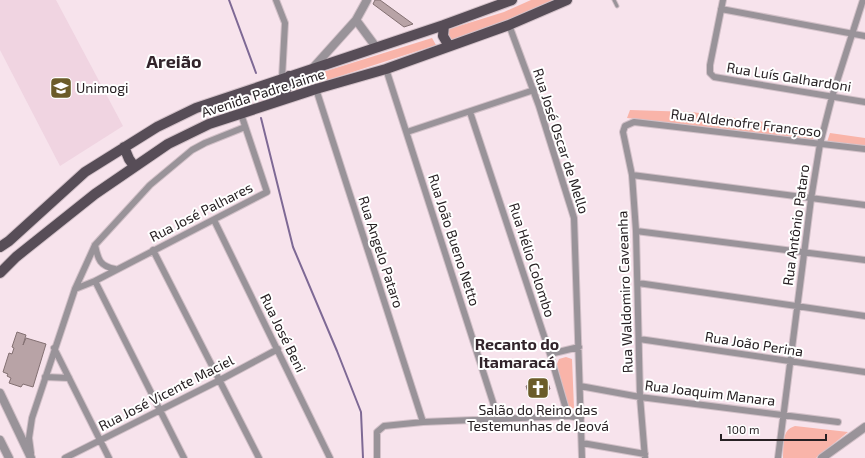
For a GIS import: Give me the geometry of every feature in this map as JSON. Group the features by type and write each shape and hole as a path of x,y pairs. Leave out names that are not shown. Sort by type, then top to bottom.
{"main road":[{"name":"Avenida Padre Jaime","path":"0,247 10,241 85,172 157,127 196,108 444,25 512,0"},
{"name":"Avenida Padre Jaime","path":"0,273 22,252 95,194 134,166 168,144 209,124 316,89 386,69 509,25 567,0"},
{"path":"444,25 443,36 449,46"},
{"path":"279,101 288,86 286,77"},
{"path":"124,147 134,166"}],"street":[{"path":"276,0 285,23 286,77"},
{"path":"311,70 356,20 368,0"},
{"path":"723,0 721,9 865,36"},
{"name":"Rua Antônio Pataro","path":"778,458 796,307 820,144 832,97 863,0"},
{"name":"Rua Luís Galhardoni","path":"721,9 710,65 710,73 714,77 734,82 865,102"},
{"path":"356,20 376,47"},
{"name":"Rua José Oscar de Mello","path":"509,25 534,90 574,218 582,458"},
{"name":"Rua João Bueno Netto","path":"386,69 498,418"},
{"name":"Rua Angelo Pataro","path":"316,89 423,422"},
{"path":"407,132 534,90"},
{"name":"Rua Hélio Colombo","path":"470,112 550,354 568,416"},
{"name":"Rua José Palhares","path":"75,289 95,281 115,269 267,192 241,114"},
{"name":"Rua Aldenofre Françoso","path":"625,126 634,122 865,149"},
{"name":"Rua Waldomiro Caveanha","path":"625,126 623,132 632,175 636,231 640,397 645,456"},
{"path":"31,458 30,426 54,348 75,289 95,245 150,185 192,150 205,143 245,127"},
{"path":"632,175 865,205"},
{"name":"Rua José Beni","path":"214,220 330,458"},
{"path":"636,231 865,260"},
{"path":"95,245 102,264 106,267 115,269"},
{"path":"153,250 259,458"},
{"path":"95,281 184,458"},
{"path":"638,283 865,316"},
{"name":"Rua João Perina","path":"639,339 865,372"},
{"path":"550,354 579,347"},
{"path":"54,348 109,458"},
{"name":"Rua José Vicente Maciel","path":"65,458 278,349"},
{"path":"45,377 69,378"},
{"name":"Rua Joaquim Manara","path":"580,386 640,397 838,422"},
{"path":"0,393 31,458"},
{"path":"377,458 378,430 384,426 423,422 498,418 568,416 581,418"},
{"path":"823,458 864,430"},
{"path":"0,440 9,458"},
{"path":"582,443 645,456"}],"lane":[{"path":"614,0 617,6"}],"shaded area":[{"name":"Unimogi","path":"0,0 56,0 123,126 60,166 0,50"},
{"path":"531,0 560,0 450,42 446,30 504,12"},
{"path":"432,38 436,45 294,91 294,81"},
{"path":"630,110 692,112 814,129 813,140 627,118"},
{"path":"830,133 865,138 865,146 827,142"},
{"path":"566,357 572,359 574,408 568,410 557,364 559,359"},
{"path":"795,426 848,432 816,458 783,458 785,434"}],"building":[{"path":"375,0 380,0 413,24 404,27 373,4"},
{"path":"17,332 26,335 23,345 26,338 46,344 33,387 23,384 21,387 9,383 11,378 7,376 8,374 3,372 9,353 12,354 14,348 12,347"},
{"name":"Salão do Reino das Testemunhas de Jeová","path":"547,380 550,389 529,396 526,386"}],"waterway":[{"path":"229,0 256,73"},
{"path":"261,118 293,247 361,412 363,458"}],"place":[{"name":"Unimogi","path":"61,88"},
{"name":"Salão do Reino das Testemunhas de Jeová","path":"538,388"}],"district":[{"name":"Areião","path":"174,62"},
{"name":"Recanto do Itamaracá","path":"517,353"}]}
